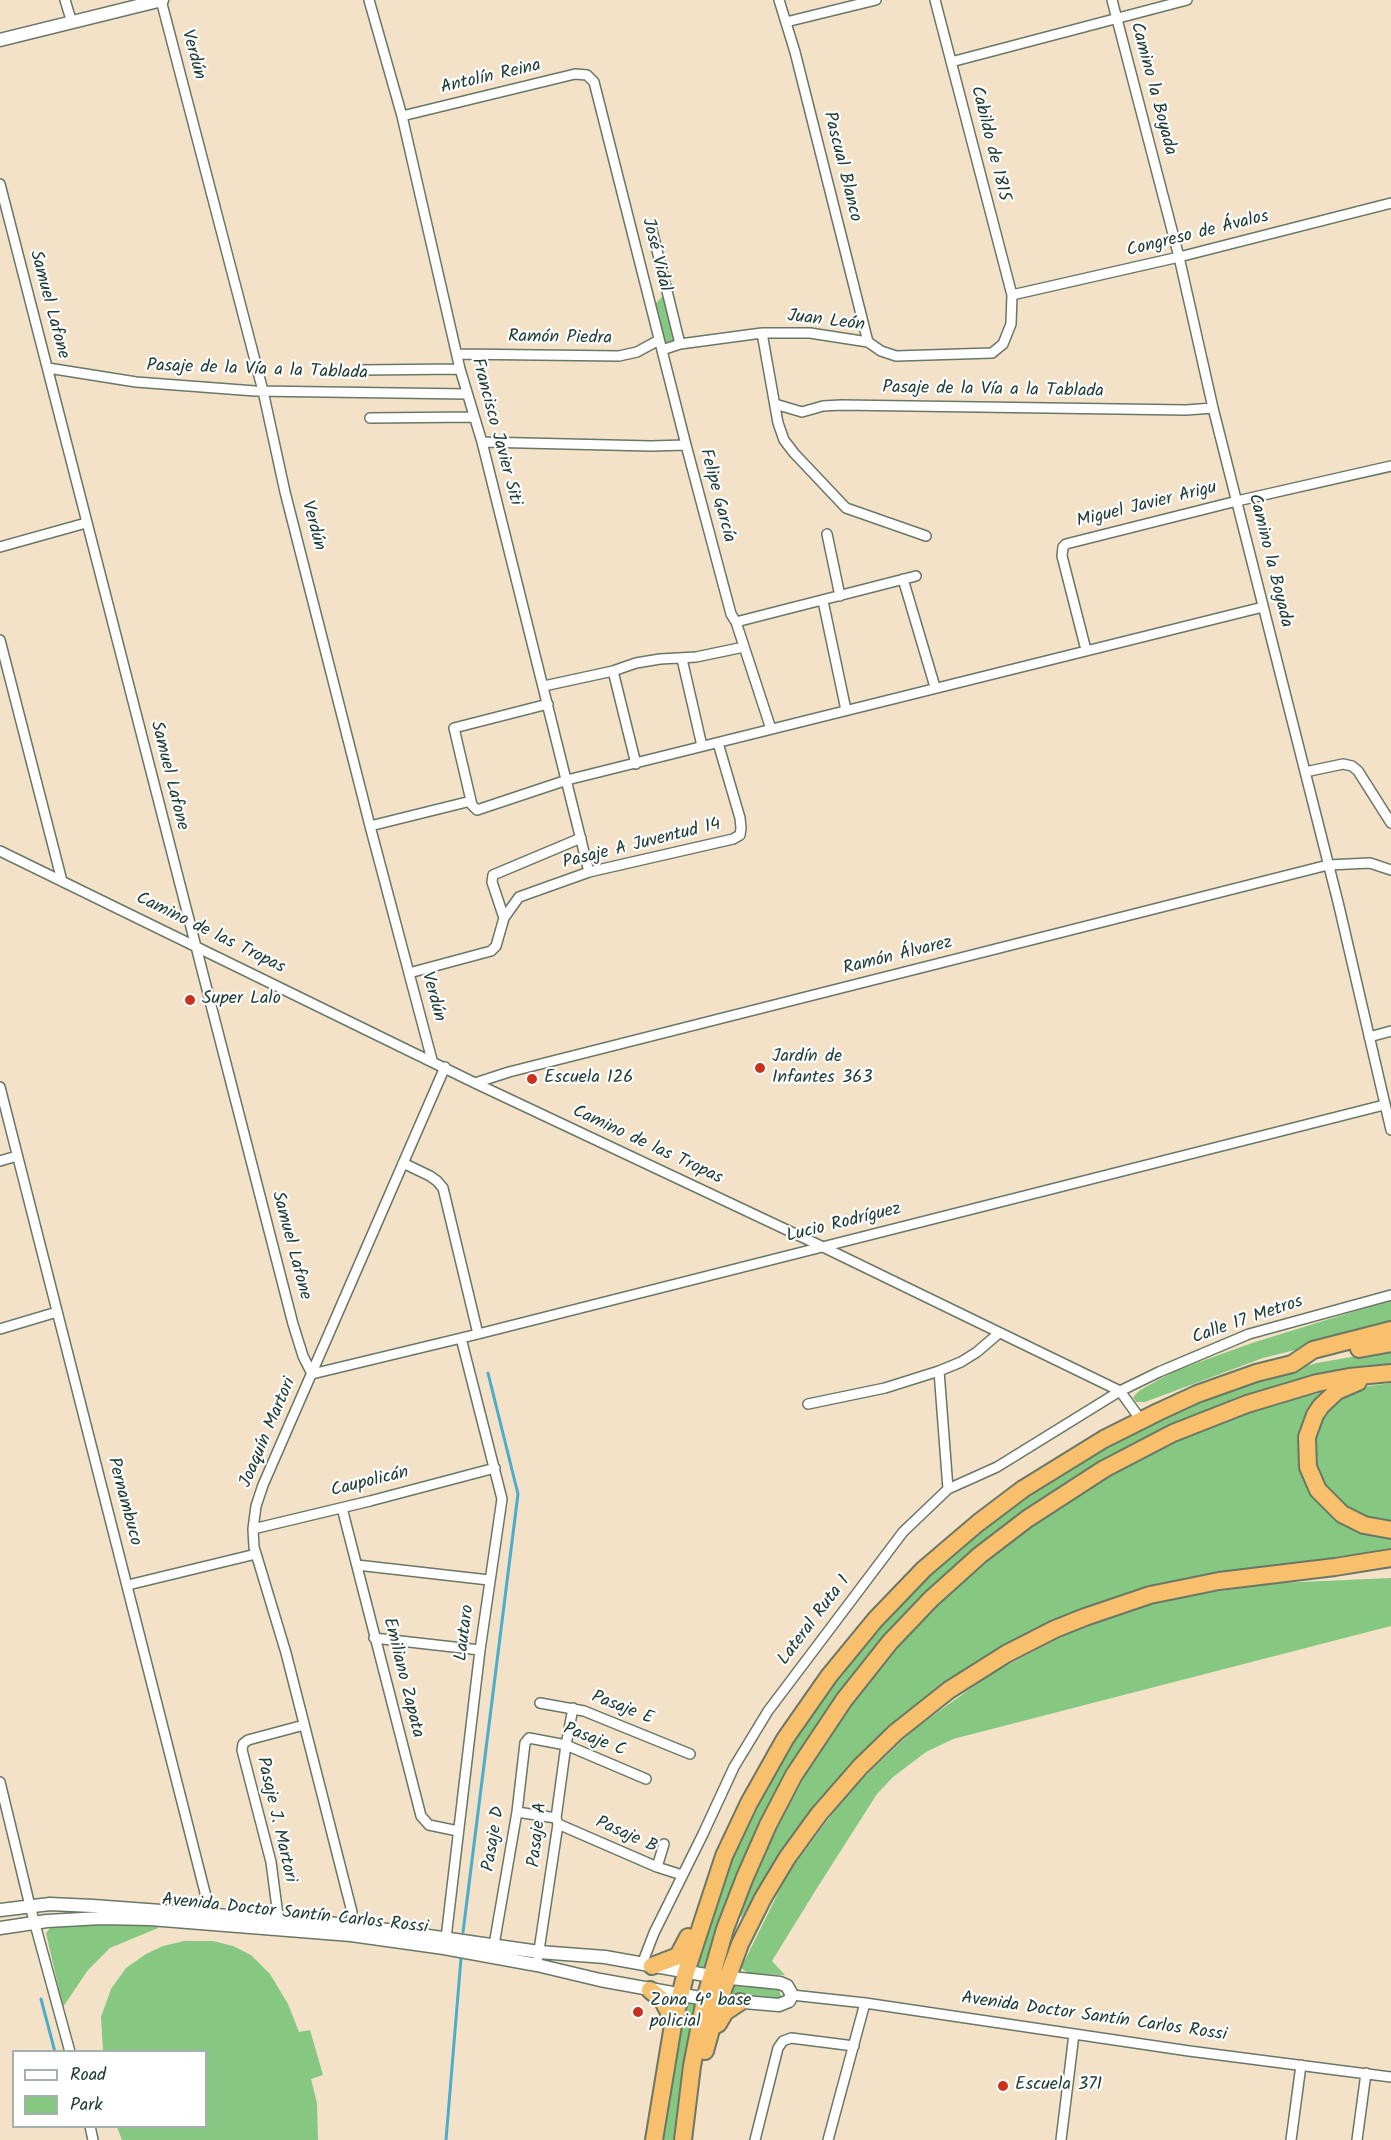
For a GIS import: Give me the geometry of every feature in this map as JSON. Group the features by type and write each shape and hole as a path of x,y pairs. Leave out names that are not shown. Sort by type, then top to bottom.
{"highway":[{"path":"1292,1364 1313,1350 1391,1330"},
{"path":"654,2140 680,1995 701,1921 724,1856 749,1803 785,1739 829,1676 875,1620 943,1552 1014,1495 1068,1460 1141,1419 1197,1394 1256,1373 1338,1353 1391,1344"},
{"path":"1390,1373 1353,1383 1328,1398 1310,1425 1306,1446 1312,1479 1326,1500 1353,1520 1375,1528 1391,1530"},
{"path":"684,2140 692,2066 719,1977 725,1929 745,1877 794,1775 825,1726 890,1642 931,1599 980,1555 1027,1519 1083,1481 1150,1444 1247,1404 1317,1383 1390,1373"},
{"path":"719,1977 740,1944 763,1898 787,1858 819,1814 860,1767 896,1732 966,1678 1055,1629 1150,1595 1192,1585 1391,1558"},
{"path":"1335,1567 1356,1571 1391,1569"},
{"path":"647,1965 678,1956 691,1930 701,1921"},
{"path":"650,1990 668,2008 673,2025"},
{"path":"684,2140 710,2030 712,2000"},
{"path":"710,2030 717,2025 725,2012 740,2002"}],"street":[{"path":"65,0 72,23"},
{"path":"0,40 161,0"},
{"name":"Verdún","path":"161,0 263,391 285,492 370,826 432,1060"},
{"name":"Francisco Javier Siti","path":"369,0 402,116 460,369 482,442 589,872"},
{"name":"Pascual Blanco","path":"779,0 868,342"},
{"path":"786,22 876,0"},
{"name":"Cabildo de 1815","path":"935,0 1012,295"},
{"name":"Camino la Boyada","path":"1112,0 1179,257 1213,408 1328,865 1391,1130"},
{"path":"951,62 1187,0"},
{"name":"Antolín Reina","path":"402,116 575,75 587,75"},
{"name":"José Vidal","path":"587,75 596,88 686,445"},
{"name":"Samuel Lafone","path":"0,184 293,1324 303,1356 312,1374"},
{"name":"Congreso de Ávalos","path":"1012,295 1179,257 1391,203"},
{"name":"José Vidal","path":"652,230 680,344"},
{"name":"Juan León","path":"662,350 680,344 762,333 810,333 868,342 881,351 896,356 992,353 999,348 1009,333 1012,295"},
{"path":"762,333 784,441 846,508 926,536"},
{"name":"Ramón Piedra","path":"457,354 619,356 638,352 659,340"},
{"name":"Pasaje de la Vía a la Tablada","path":"48,368 136,382 263,391 467,394"},
{"path":"361,370 460,369"},
{"name":"Pasaje de la Vía a la Tablada","path":"775,404 802,412 823,406 841,405 1186,410 1213,408"},
{"path":"370,418 474,417"},
{"name":"Felipe García","path":"482,442 686,445 731,614 736,622 771,729"},
{"name":"Miguel Javier Arigu","path":"1086,650 1062,556 1063,547 1070,542 1391,466"},
{"path":"0,547 86,523"},
{"path":"828,534 840,596"},
{"path":"736,622 916,576"},
{"path":"903,579 935,687"},
{"path":"823,601 846,710"},
{"path":"370,826 474,806 567,780 935,687 1263,607"},
{"path":"0,640 62,881"},
{"path":"543,686 612,671 636,663 711,655 744,647"},
{"path":"682,659 702,746"},
{"path":"612,671 636,764"},
{"path":"474,806 454,728 548,704"},
{"name":"Pasaje A Juventud 14","path":"504,918 517,898 589,872 733,839 740,835 740,818 718,743"},
{"path":"1305,772 1343,764 1352,766 1358,771 1391,823"},
{"path":"409,973 491,951 496,946 504,918 492,882 493,875 581,838"},
{"name":"Camino de las Tropas","path":"0,851 476,1083 821,1246 1120,1391 1141,1419"},
{"path":"1328,865 1370,863 1391,870"},
{"name":"Ramón Álvarez","path":"476,1083 509,1072 1328,865"},
{"path":"1369,1037 1391,1031"},
{"name":"Joaquín Martori","path":"351,1930 352,1912 304,1725 256,1554 253,1529 256,1506 263,1485 445,1067"},
{"name":"Pernambuco","path":"0,1087 212,1920"},
{"name":"Lucio Rodríguez","path":"312,1374 1384,1105"},
{"path":"0,1161 17,1156"},
{"path":"403,1163 437,1180 442,1188 478,1334"},
{"name":"Calle 17 Metros","path":"1120,1391 1249,1334 1391,1295"},
{"path":"0,1329 57,1312"},
{"path":"808,1404 885,1388 939,1371 977,1352 999,1333"},
{"name":"Lautaro","path":"446,1938 480,1650 502,1499 461,1338"},
{"path":"939,1371 948,1489"},
{"name":"Lateral Ruta 1","path":"647,1965 654,1933 734,1767 768,1711 903,1532 948,1489 997,1467 1120,1391"},
{"name":"Caupolicán","path":"253,1529 495,1468"},
{"name":"Emiliano Zapata","path":"342,1508 421,1816 429,1825 458,1831"},
{"path":"128,1585 256,1554"},
{"path":"357,1565 489,1580"},
{"path":"374,1638 480,1650"},
{"name":"Pasaje E","path":"540,1703 573,1708 690,1754"},
{"name":"Pasaje A","path":"537,1965 573,1708"},
{"name":"Pasaje J. Martori","path":"280,1925 271,1862 243,1744 248,1740 304,1725"},
{"name":"Pasaje C","path":"529,1738 566,1745 646,1779"},
{"name":"Pasaje D","path":"494,1945 517,1812 525,1743 529,1738"},
{"path":"0,1782 30,1906 69,2050"},
{"name":"Pasaje B","path":"517,1812 557,1821 657,1868 682,1875"},
{"path":"657,1868 664,1844"},
{"name":"Avenida Doctor Santín Carlos Rossi","path":"0,1910 50,1904 93,1906 212,1920 446,1938 539,1952 605,1956 686,1972 780,1983 787,1986 792,1995"},
{"path":"35,1922 45,1915 83,1911 93,1906"},
{"name":"Avenida Doctor Santín Carlos Rossi","path":"0,1928 35,1922 101,1918 212,1920"},
{"name":"Avenida Doctor Santín Carlos Rossi","path":"351,1930 537,1965 650,1990 712,2000 779,2005 789,2001 792,1995"},
{"path":"600,1980 598,1967 605,1956"},
{"name":"Avenida Doctor Santín Carlos Rossi","path":"792,1995 865,2003 1391,2077"},
{"path":"828,2140 865,2003"},
{"path":"1061,2140 1074,2034"},
{"path":"755,2140 778,2048 783,2041 791,2038 854,2046"},
{"path":"1291,2140 1301,2065"},
{"path":"1357,2140 1366,2073"}],"green space":[{"path":"664,297 675,341 670,345 663,340 655,304"},
{"path":"1391,1300 1391,1326 1263,1358 1145,1402 1136,1402 1133,1397 1140,1390 1173,1372 1255,1342"},
{"path":"1391,1350 1391,1363 1347,1370 1124,1450 1023,1512 911,1609 873,1648 854,1672 802,1747 787,1773 706,1970 696,1967 723,1880 735,1852 760,1797 806,1718 861,1647 947,1557 1033,1489 1092,1453 1199,1400 1255,1380 1317,1363"},
{"path":"1391,1383 1391,1525 1355,1515 1322,1487 1311,1448 1324,1411 1340,1396 1363,1387"},
{"path":"1325,1391 1315,1406 1313,1493 1336,1518 1391,1537 1391,1550 1235,1570 1176,1581 1124,1595 1075,1612 858,1758 822,1798 741,1918 741,1911 766,1850 813,1760 851,1704 897,1647 967,1576 1053,1510 1102,1479 1159,1449 1204,1429 1249,1413"},
{"path":"1391,1578 1391,1626 953,1739 926,1752 893,1777 877,1794 817,1888 772,1961 785,1975 749,1974 741,1968 787,1875 846,1795 913,1730 992,1673 1071,1632 1158,1603 1206,1593 1278,1583"},
{"path":"103,1922 158,1925 158,1928 110,1948 88,1970 63,2007 46,1933 56,1925"},
{"path":"184,1941 213,1941 233,1946 251,1955 270,1974 288,2004 299,2032 310,2030 323,2075 311,2079 317,2103 318,2140 122,2140 117,2128 207,2128 207,2050 103,2050 101,2017 111,1989 126,1968 146,1954 163,1946"},
{"path":"733,1984 778,1987 781,1996 777,2000 729,1997"},
{"path":"684,2002 698,2005 676,2140 661,2140"}],"waterway":[{"path":"463,1932 518,1494 488,1373"},
{"path":"446,2140 461,1958"},
{"path":"41,1999 54,2050"}],"place":[{"name":"Super Lalo","path":"190,1000"},
{"name":"Jardín de Infantes 363","path":"760,1068"},
{"name":"Escuela 126","path":"532,1079"},
{"name":"Zona 4° base policial","path":"638,2012"},
{"name":"Escuela 371","path":"1003,2086"}]}
